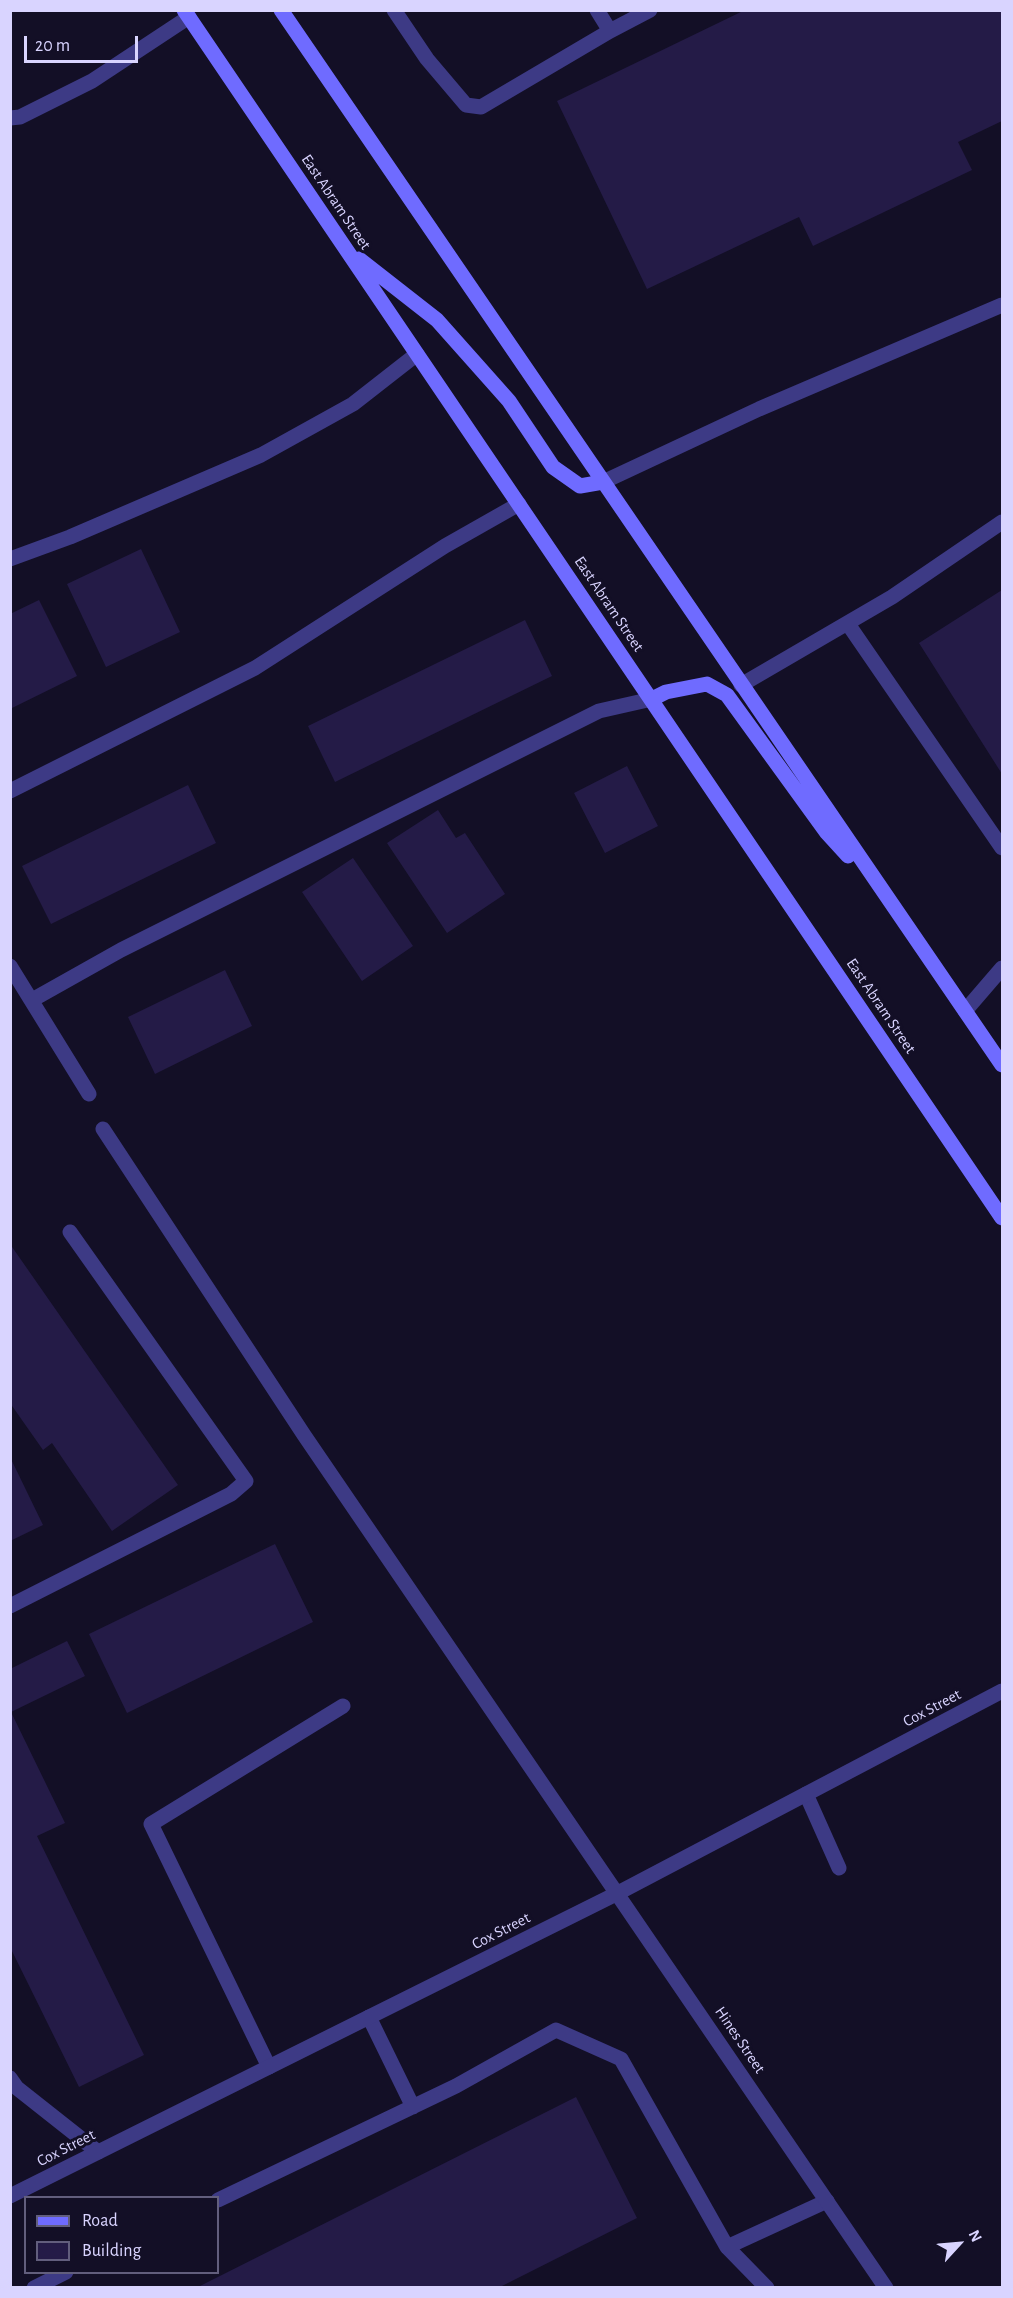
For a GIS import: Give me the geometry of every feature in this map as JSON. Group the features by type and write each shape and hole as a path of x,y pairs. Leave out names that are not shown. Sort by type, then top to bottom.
{"main road":[{"path":"281,10 1002,1065"},
{"name":"East Abram Street","path":"190,13 417,354 1002,1218"},
{"path":"347,250 437,320 509,401 553,467 580,486 603,482"},
{"path":"652,699 666,692 707,684 727,695 827,833 888,901"}],"street":[{"path":"394,10 427,59 466,105 481,106 650,10"},
{"path":"597,10 610,32"},
{"path":"10,118 20,117 92,81 190,13"},
{"path":"603,482 759,409 1002,305"},
{"path":"10,559 69,537 261,454 353,404 417,354"},
{"path":"10,791 255,668 445,546 519,504"},
{"path":"741,685 848,624 1002,522"},
{"path":"848,624 1002,848"},
{"path":"32,1000 121,950 599,711 652,699"},
{"path":"10,966 89,1094"},
{"path":"965,1011 1002,968"},
{"name":"Hines Street","path":"103,1129 304,1435 886,2288"},
{"path":"10,1606 231,1494 246,1481 70,1232"},
{"name":"Cox Street","path":"10,2196 618,1893 1002,1691"},
{"path":"269,2067 151,1824 344,1707"},
{"path":"806,1794 840,1868"},
{"path":"369,2017 413,2107"},
{"path":"219,2200 413,2107 556,2030 621,2059 727,2247 767,2288"},
{"path":"10,2078 17,2088 98,2152"},
{"path":"727,2247 827,2200"},
{"path":"34,2288 62,2274"}],"building":[{"path":"745,10 1002,10 1002,121 958,142 972,170 813,246 799,217 647,289 557,101"},
{"path":"141,549 180,632 106,667 67,584"},
{"path":"1002,590 1002,774 919,643"},
{"path":"39,600 77,676 10,709 10,614"},
{"path":"525,620 552,676 335,782 308,726"},
{"path":"627,766 658,826 605,853 574,793"},
{"path":"188,785 216,843 51,924 22,866"},
{"path":"438,810 456,838 465,833 505,894 447,933 387,843"},
{"path":"353,858 413,946 362,981 302,892"},
{"path":"225,970 252,1026 155,1074 128,1017"},
{"path":"10,1244 178,1485 112,1531 52,1443 43,1450 10,1403"},
{"path":"10,1457 43,1525 10,1541"},
{"path":"275,1544 313,1622 127,1713 89,1634"},
{"path":"67,1641 85,1676 11,1712 65,1823 37,1836 144,2055 79,2087 10,1947 10,1669"},
{"path":"576,2097 637,2218 498,2288 196,2288"}]}
